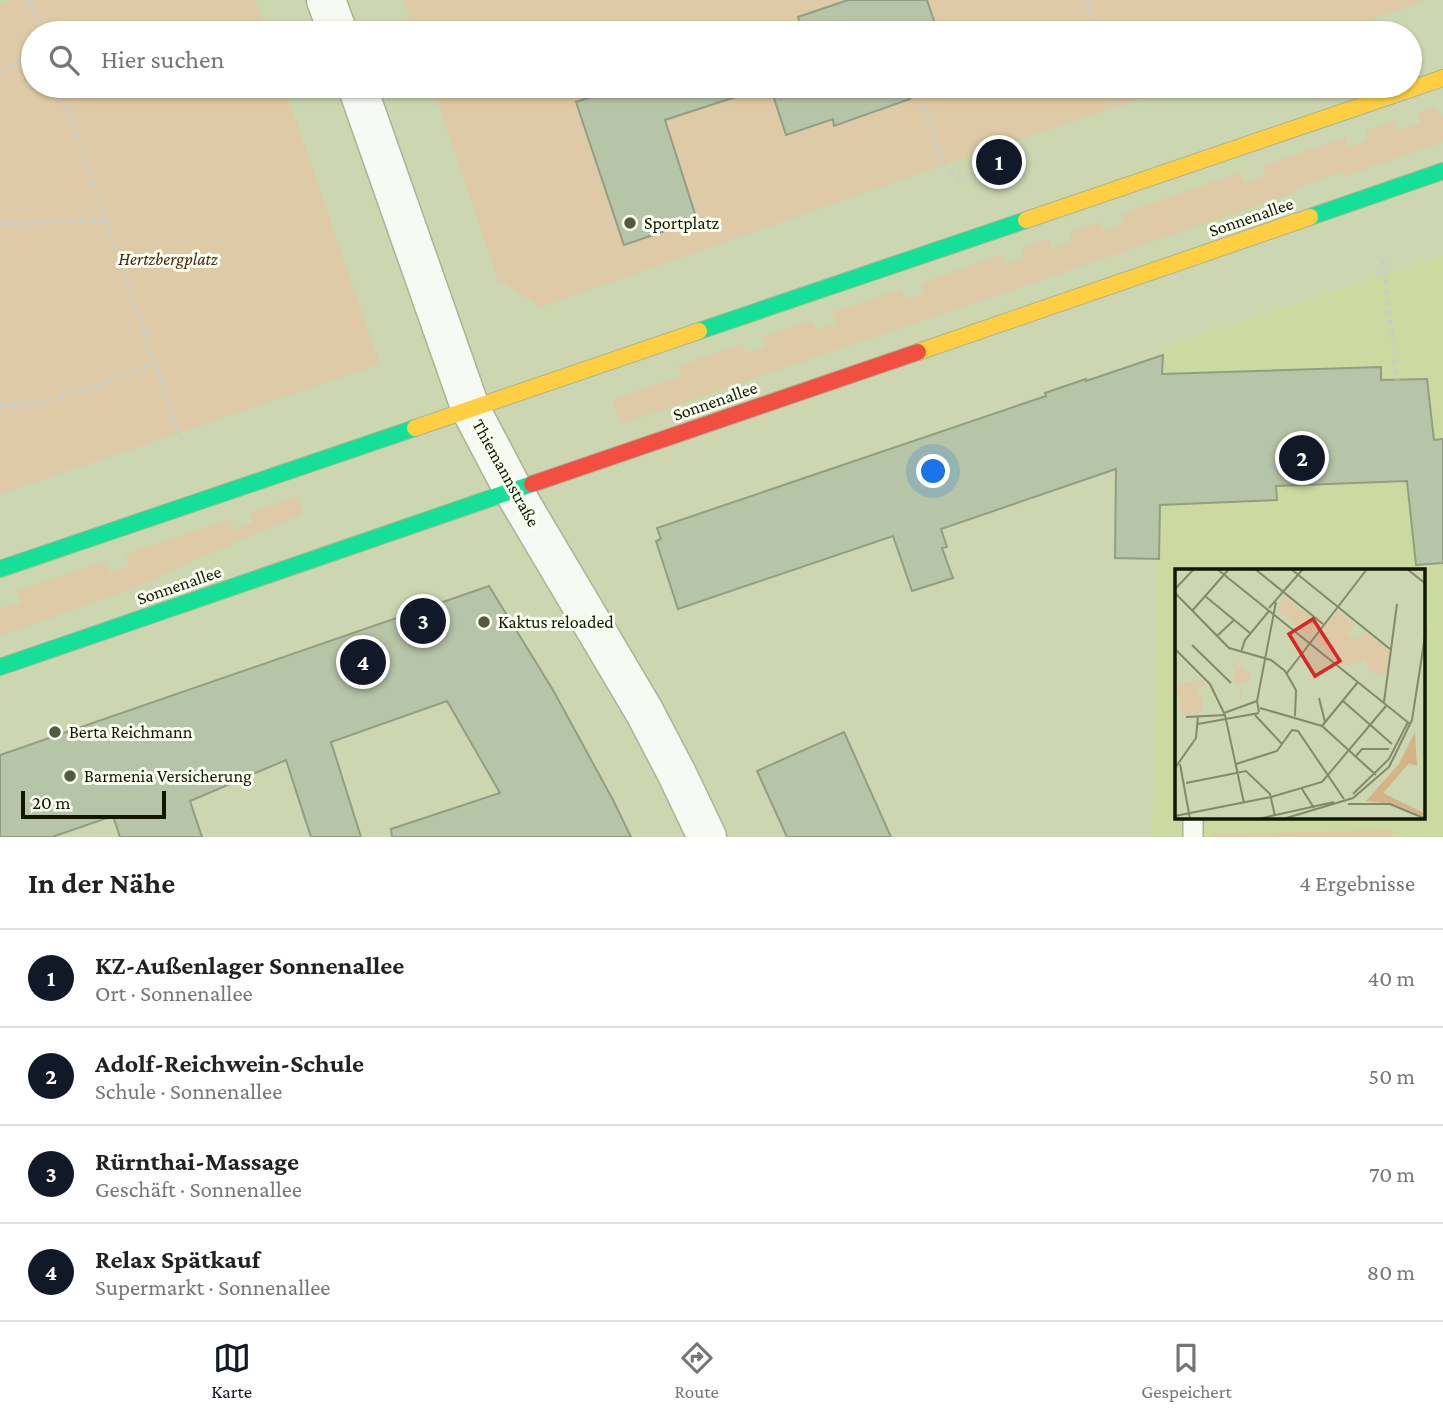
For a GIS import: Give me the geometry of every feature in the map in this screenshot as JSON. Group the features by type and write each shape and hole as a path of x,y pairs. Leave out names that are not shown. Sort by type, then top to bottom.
{"main road":[{"path":"1422,85 1443,78"},
{"path":"0,569 1384,98"},
{"name":"Sonnenallee","path":"0,667 1443,171"}],"street":[{"path":"326,0 334,21"},
{"name":"Thiemannstraße","path":"361,98 471,410 513,490 644,711 707,837"}],"path":[{"path":"30,0 37,21"},
{"path":"1087,0 1093,21"},
{"path":"0,73 21,60"},
{"path":"63,98 183,444"},
{"path":"1118,98 1120,106"},
{"path":"924,106 943,165 959,177 1027,156"},
{"path":"0,223 106,221"},
{"path":"1383,260 1397,380"},
{"path":"0,406 36,404 90,388 155,363"}],"shaded area":[{"path":"1443,256 1443,837 1152,837 1163,346"}],"green space":[{"name":"Hertzbergplatz","path":"12,0 255,0 262,21 21,21 21,98 288,98 380,364 0,494 0,4"},
{"path":"403,0 1428,0 1366,21 411,21"},
{"name":"Sportplatz","path":"436,98 1142,98 943,165 541,307 498,280"},
{"path":"1436,107 1439,116 1443,115 1443,142 1345,176 1343,172 1296,188 1297,192 621,424 612,400 681,376 678,366 743,344 746,354 766,347 763,337 812,320 817,330 836,323 832,313 901,289 905,300 924,293 921,283 1001,255 1005,265 1024,258 1021,248 1048,239 1052,249 1072,242 1070,232 1100,222 1104,231 1125,224 1121,214 1240,173 1244,183 1266,176 1263,166 1345,138 1348,148 1368,141 1365,131 1394,121 1398,131 1420,123 1417,113"},
{"path":"298,496 303,514 134,588 0,636 0,609 21,602 17,591 106,561 110,572 130,566 126,554 231,519 235,530 253,523 250,513"},
{"path":"1393,830 1393,837 1212,837 1212,834"}],"building":[{"path":"848,0 927,0 934,21 799,21 798,17"},
{"path":"588,98 732,98 665,120 697,220 624,245 576,102"},
{"path":"774,98 910,99 834,126 833,119 786,135"},
{"path":"1163,355 1162,374 1381,367 1381,380 1427,379 1434,440 1443,439 1443,563 1416,565 1407,481 1276,486 1277,500 1160,505 1159,559 1115,558 1116,469 941,529 947,547 942,548 953,578 912,591 893,536 678,609 656,541 661,539 657,528 1046,396 1045,393"},
{"path":"489,586 553,690 631,837 392,837 391,829 500,793 447,701 331,742 361,837 311,837 286,760 190,801 202,837 120,837 113,816 52,837 0,837 0,755"},
{"path":"844,732 891,837 787,837 757,771"}],"traffic: fast":[{"path":"1310,217 1443,171"},
{"path":"699,331 1026,220"},
{"path":"0,569 415,428"},
{"path":"0,667 532,484"}],"traffic: slow":[{"path":"1422,85 1443,78"},
{"path":"1026,220 1384,98"},
{"path":"918,352 1310,217"},
{"path":"415,428 699,331"}],"traffic: jam":[{"path":"532,484 918,352"}],"place":[{"name":"KZ-Außenlager Sonnenallee","path":"999,162"},
{"name":"Sportplatz","path":"630,223"},
{"name":"Adolf-Reichwein-Schule","path":"1302,458"},
{"name":"Rürnthai-Massage","path":"423,621"},
{"name":"Kaktus reloaded","path":"484,622"},
{"name":"Relax Spätkauf","path":"363,662"},
{"name":"Berta Reichmann","path":"55,732"},
{"name":"Barmenia Versicherung","path":"70,776"}]}
